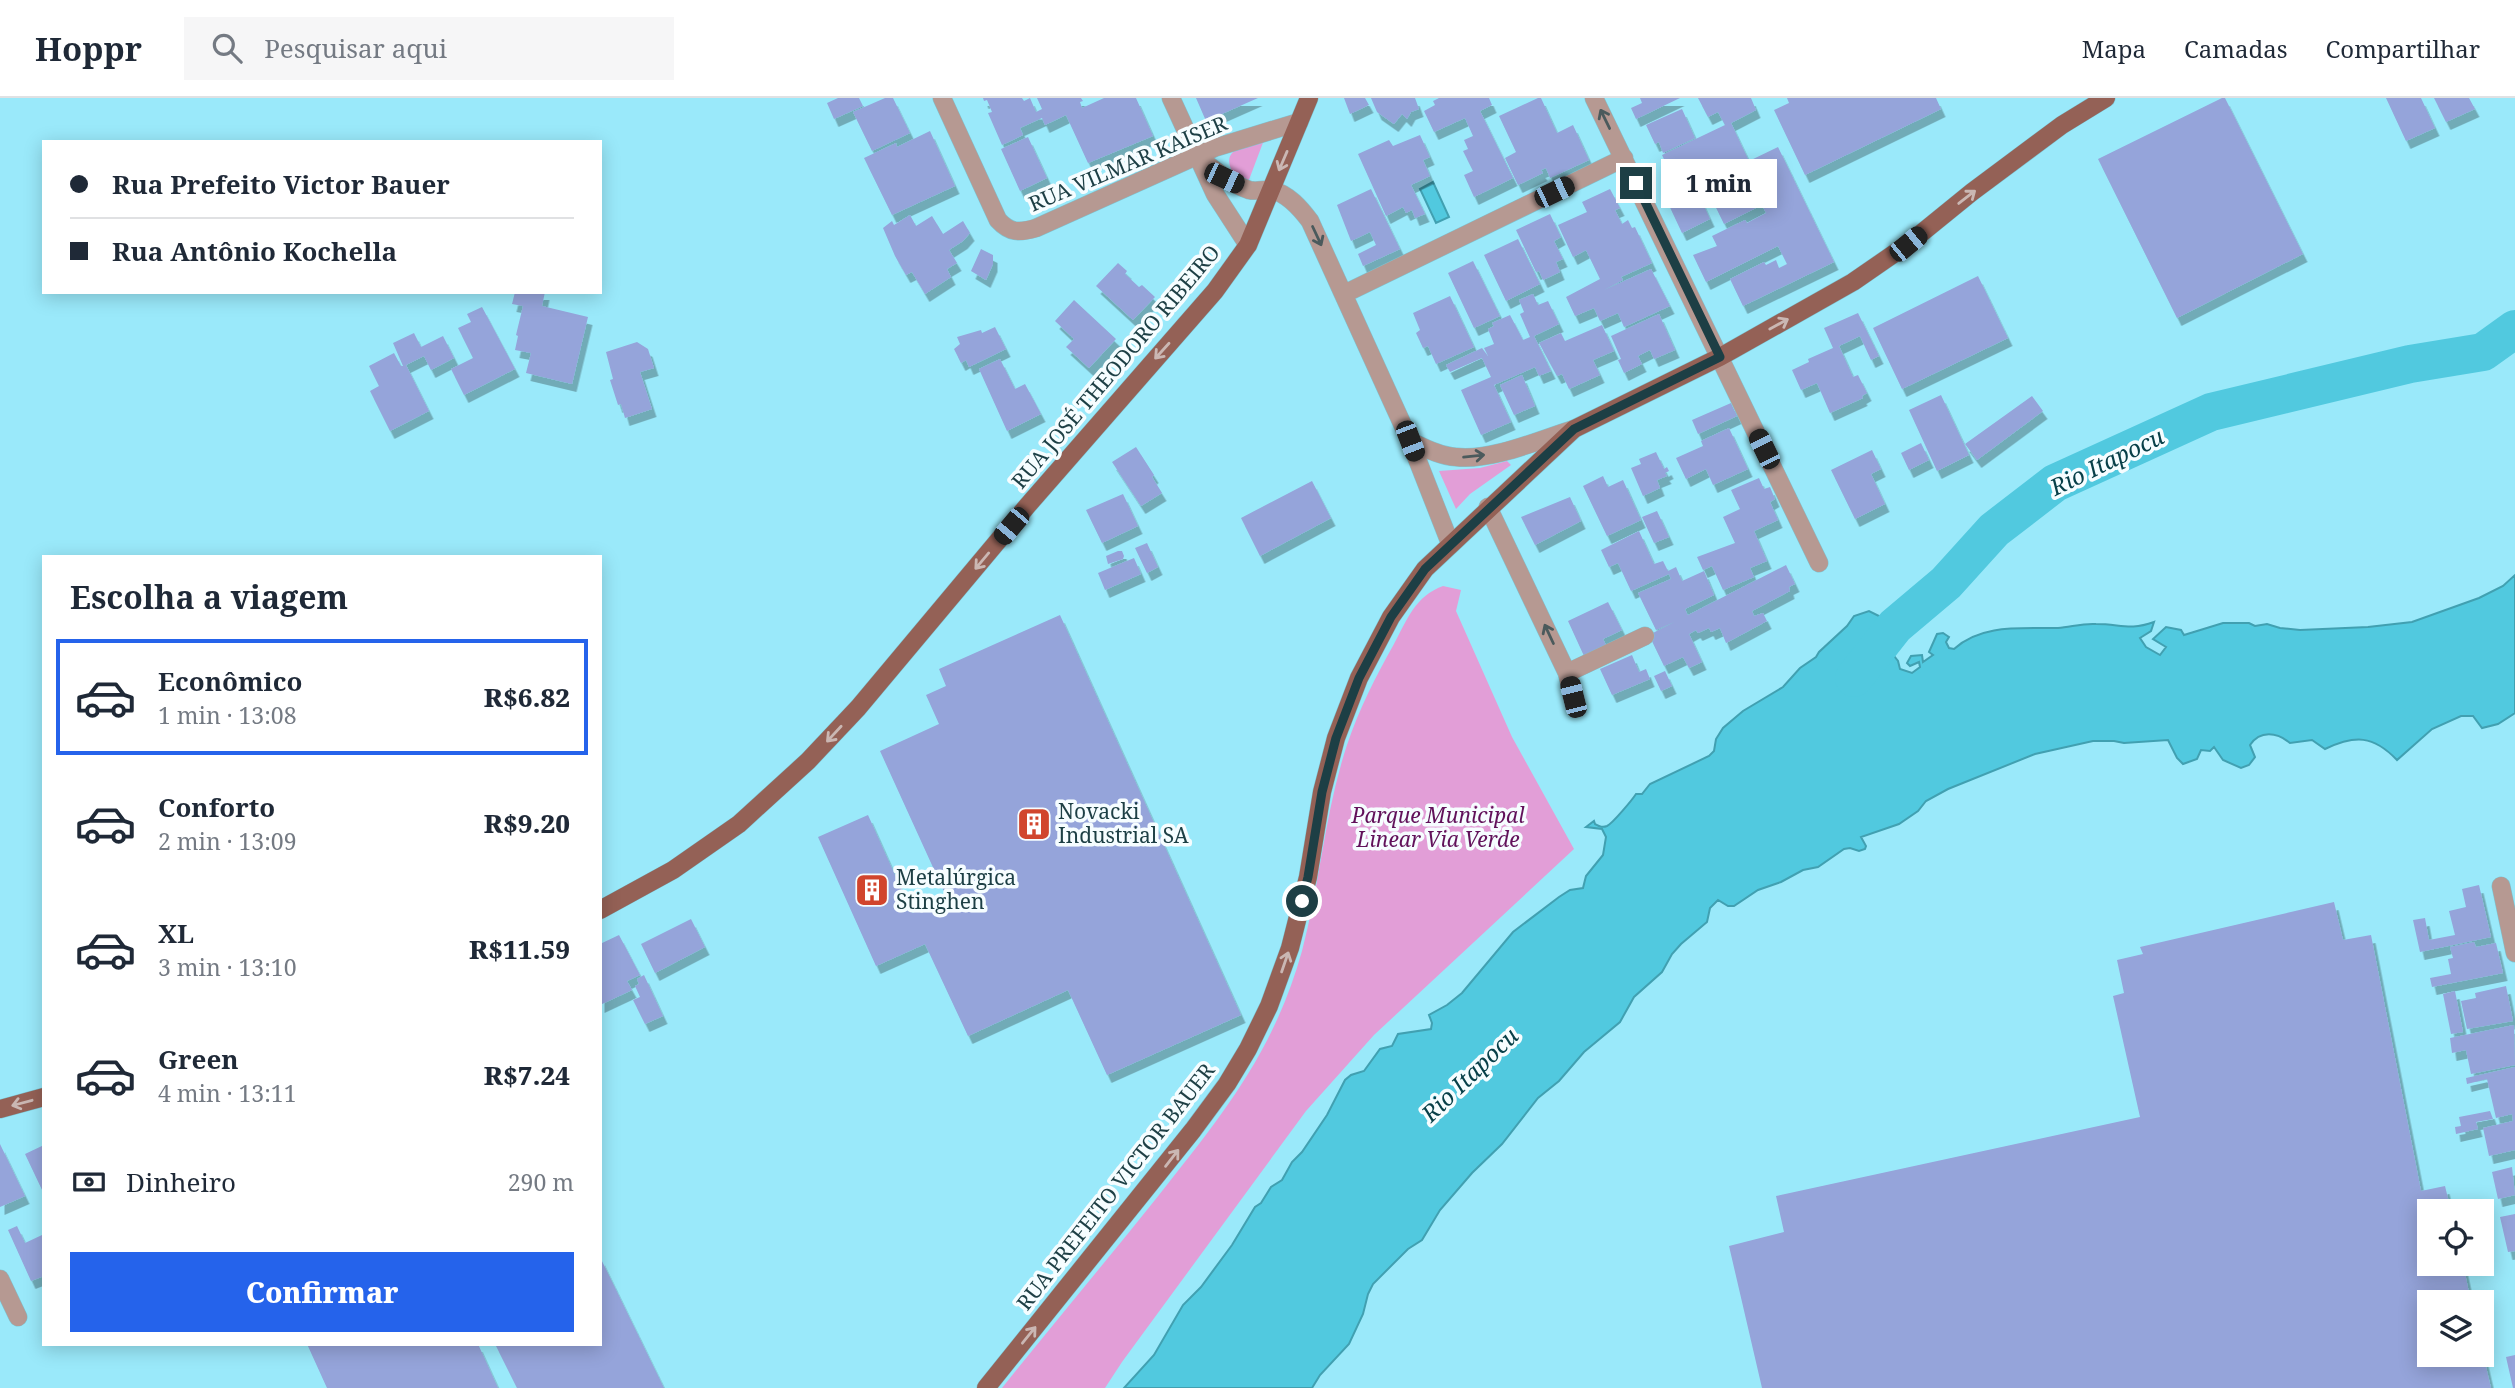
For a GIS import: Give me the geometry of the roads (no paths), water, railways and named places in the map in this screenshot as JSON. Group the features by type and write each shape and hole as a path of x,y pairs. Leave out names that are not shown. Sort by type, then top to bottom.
{"main road":[{"name":"RUA JOSÉ THEODORO RIBEIRO","path":"602,909 673,870 739,824 808,761 858,708 1045,485 1215,291 1248,245 1309,98"},
{"name":"RUA PREFEITO VICTOR BAUER","path":"986,1388 1193,1130 1227,1084 1248,1049 1269,1006 1290,948 1308,877 1322,792 1336,738 1359,678 1391,617 1425,569 1574,429 1720,357 1853,282 1908,244 2062,125 2106,98"},
{"path":"0,1109 42,1098"}],"street":[{"name":"RUA VILMAR KAISER","path":"942,98 998,220 1005,228 1015,233 1036,228 1214,148 1299,122"},
{"path":"1171,98 1215,194 1248,245"},
{"path":"1594,98 1819,563"},
{"path":"1197,156 1224,178 1251,191 1271,190 1298,205 1310,221 1410,441 1450,543"},
{"path":"1344,294 1624,158"},
{"path":"1410,441 1435,453 1476,458 1574,429"},
{"path":"1488,507 1567,673 1573,697"},
{"path":"1567,673 1644,636"},
{"path":"2501,886 2515,953"},
{"path":"0,1279 18,1317"}],"water":[{"path":"1433,182 1449,217 1436,223 1420,189"},
{"path":"2515,575 2515,713 2498,724 2482,728 2473,716 2461,716 2432,729 2397,760 2380,746 2363,740 2346,741 2325,749 2312,740 2290,743 2269,734 2254,740 2250,745 2255,757 2249,765 2241,768 2223,760 2214,747 2210,751 2201,750 2197,759 2183,764 2168,740 2124,743 2093,741 2035,754 1948,789 1926,801 1918,811 1899,824 1861,837 1865,849 1844,849 1818,867 1803,870 1758,890 1734,906 1728,906 1718,900 1710,908 1707,922 1681,944 1662,972 1634,997 1620,1022 1584,1052 1559,1081 1538,1098 1502,1144 1440,1210 1422,1240 1408,1249 1373,1284 1349,1344 1320,1375 1312,1388 1124,1388 1154,1355 1183,1305 1201,1287 1232,1245 1255,1207 1261,1203 1271,1187 1282,1180 1327,1115 1345,1080 1364,1071 1380,1049 1392,1046 1398,1034 1431,1029 1429,1015 1462,993 1513,932 1570,890 1583,888 1586,876 1603,855 1606,837 1602,829 1586,827 1594,821 1599,826 1607,826 1636,794 1642,794 1650,784 1709,756 1714,751 1716,739 1723,728 1743,711 1783,687 1847,626 1854,616 1869,611 1885,619 1887,647 1898,661 1900,669 1912,673 1920,667 1919,662 1910,666 1907,663 1911,656 1922,655 1923,662 1933,655 1929,652 1937,634 1943,633 1949,637 1946,642 1949,648 1954,649 1977,635 2004,629 2091,624 2131,627 2154,622 2151,631 2140,638 2146,647 2160,655 2166,647 2153,639 2166,627 2181,630 2184,635 2223,623 2249,623 2255,626 2267,624 2300,630 2412,622 2479,598 2503,586"}],"waterway":[{"name":"Rio Itapocu","path":"1854,678 1895,626 1946,583 1994,530 2055,483 2211,412 2410,364 2483,352 2515,329"}],"place":[{"name":"Novacki Industrial SA","path":"1034,824"},
{"name":"Metalúrgica Stinghen","path":"872,890"}],"park label":[{"name":"Parque Municipal Linear Via Verde","path":"1438,828"}]}
